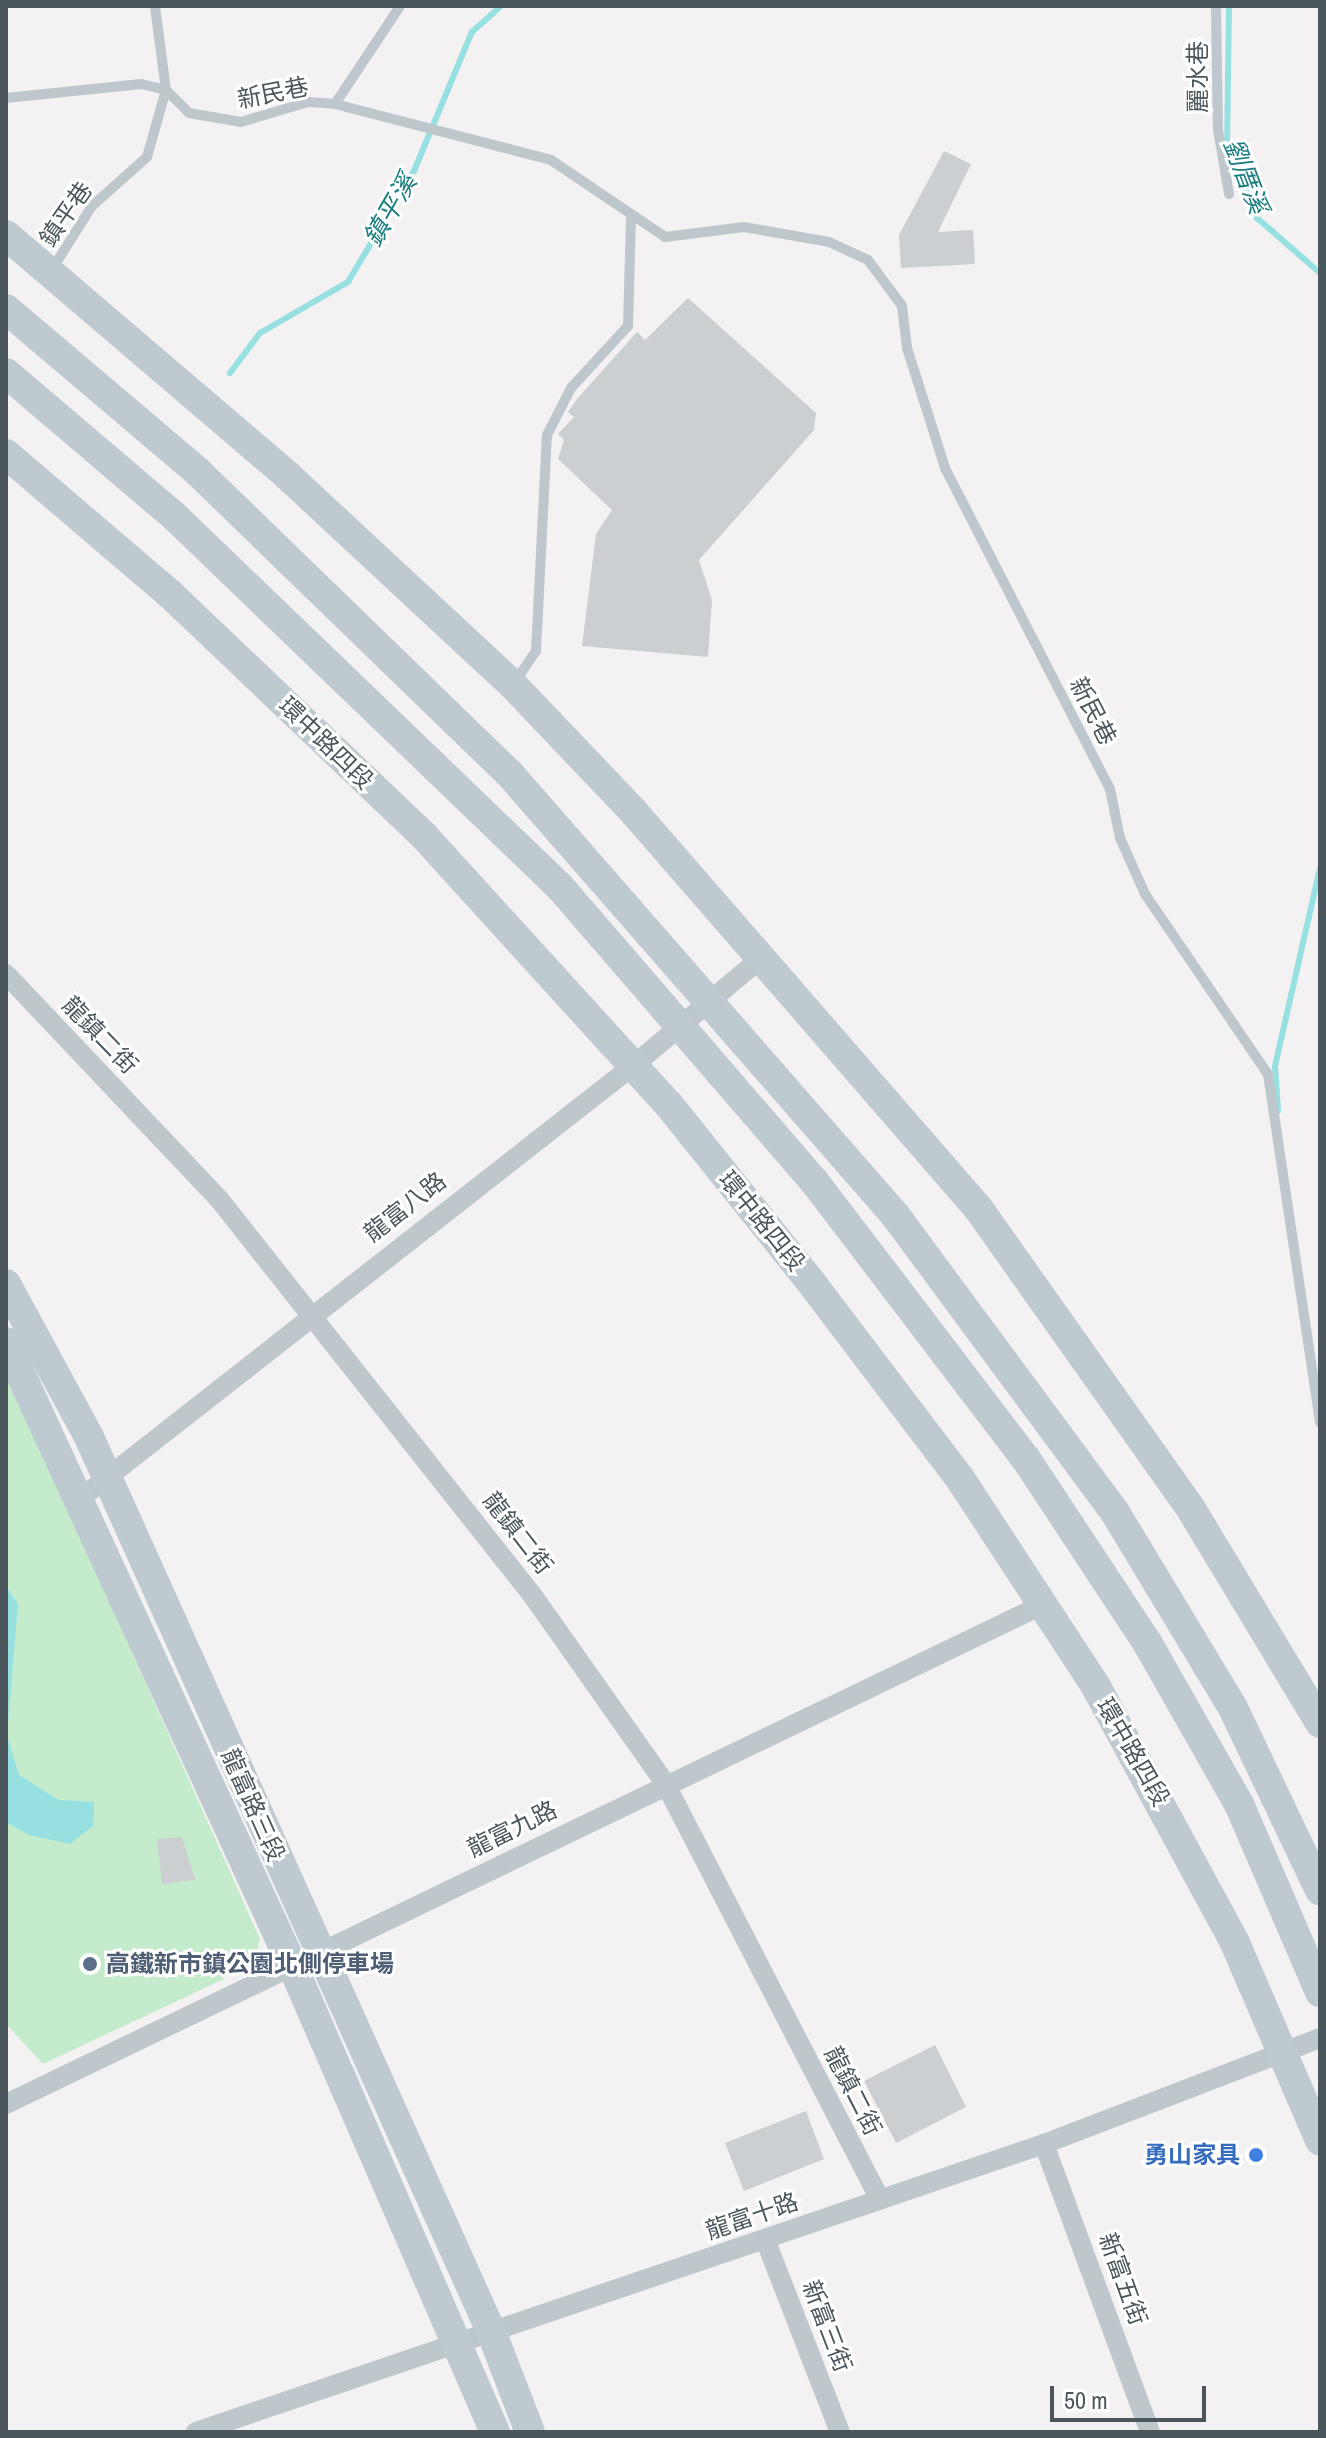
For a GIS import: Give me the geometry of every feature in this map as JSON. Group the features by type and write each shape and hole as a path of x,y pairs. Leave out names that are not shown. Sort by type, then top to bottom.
{"street":[{"path":"6,235 277,466 513,685 760,959 996,1233 1183,1497 1320,1723"},
{"path":"6,309 198,472 509,773 711,1000 895,1215 1116,1514 1233,1708 1320,1890"},
{"path":"6,373 173,515 560,887 814,1181 1026,1459 1148,1644 1239,1804 1320,1992"},
{"name":"環中路四段","path":"6,454 170,594 425,837 634,1065 902,1402 1042,1605 1182,1837 1285,2052 1320,2140"},
{"name":"龍富八路","path":"81,1498 312,1312 681,1028 760,959"},
{"name":"龍鎮二街","path":"6,974 219,1199 312,1312 533,1596 665,1783 880,2200"},
{"name":"龍富路三段","path":"6,1284 106,1479 491,2331 530,2432"},
{"name":"龍富路三段","path":"6,1342 81,1498 292,1965 460,2342 495,2432"},
{"name":"龍富九路","path":"6,2104 665,1783 1042,1605"},
{"name":"龍富十路","path":"196,2432 229,2427 491,2331 1044,2144 1320,2038"},
{"name":"新富五街","path":"1044,2144 1150,2432"},
{"name":"新富三街","path":"765,2239 840,2432"}],"lane":[{"name":"鎮平巷","path":"50,273 92,206 147,157 166,90 155,6"},
{"path":"335,104 400,6"},
{"name":"麗水巷","path":"1216,6 1218,130 1229,194"},
{"path":"6,98 141,84 166,90"},
{"name":"新民巷","path":"166,90 189,113 219,122 241,122 308,102 335,104 551,160 665,237 744,227 855,250 902,306 907,348 945,468 1110,789 1120,838 1145,894 1268,1074 1320,1423"},
{"path":"513,685 536,651 547,435 571,388 628,326 631,216"}],"green space":[{"path":"6,1371 260,1939 256,1958 243,1970 43,2064 6,2024"}],"water":[{"path":"6,1586 18,1604 7,1736 19,1775 59,1800 94,1802 93,1826 70,1844 29,1835 6,1822"}],"building":[{"path":"944,151 971,164 938,232 973,230 975,264 901,268 899,235"},
{"path":"688,298 816,413 814,430 699,560 712,600 708,657 582,646 596,534 612,510 558,459 564,440 558,434 574,417 568,412 577,399 637,332 645,340"},
{"path":"182,1837 195,1880 162,1884 157,1839"},
{"path":"935,2045 966,2107 896,2143 864,2081"},
{"path":"806,2111 824,2159 744,2191 725,2143"}],"waterway":[{"name":"鎮平溪","path":"230,373 260,333 348,282 414,171 472,32 501,6"},
{"name":"劉厝溪","path":"1229,6 1227,141 1257,218 1320,273"},
{"path":"1278,1111 1275,1066 1320,868"}],"place":[{"name":"高鐵新市鎮公園北側停車場","path":"90,1964"},
{"name":"勇山家具","path":"1256,2155"}]}
